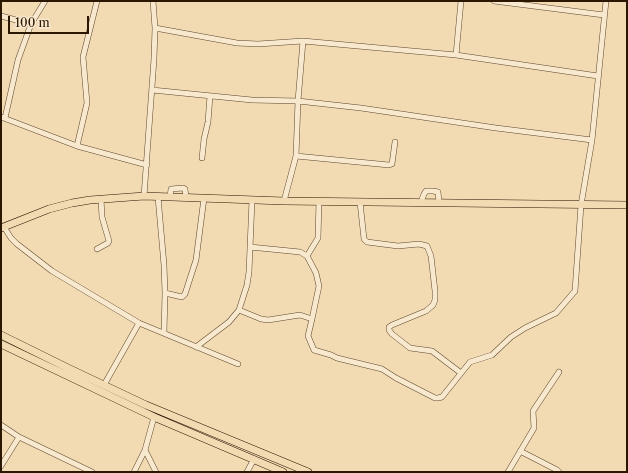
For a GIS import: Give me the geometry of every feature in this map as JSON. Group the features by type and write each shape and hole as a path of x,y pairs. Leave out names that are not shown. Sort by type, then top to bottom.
{"main road":[{"path":"2,228 72,203 144,196 284,201 627,205"},
{"path":"1,335 146,405 308,472"},
{"path":"2,346 154,417 283,472"},
{"path":"145,412 146,405"}],"street":[{"path":"45,1 31,24 18,60 3,117 77,146 147,165"},
{"path":"77,146 87,103 84,57 97,1"},
{"path":"144,196 155,28 153,1"},
{"path":"456,55 460,1"},
{"path":"494,1 604,15"},
{"path":"250,246 300,252 307,256 316,273 319,286 308,336 314,350 337,358 382,369 435,398 442,397 470,362 492,355 511,337 525,328 556,313 575,291 581,205 592,140 606,1"},
{"path":"1,16 31,24"},
{"path":"155,28 237,43 258,44 303,41 456,55 598,76"},
{"path":"284,201 296,156 298,101 303,41"},
{"path":"152,90 252,100 298,101 361,108 496,128 592,140"},
{"path":"202,158 208,122 210,96"},
{"path":"296,156 389,165 392,164 395,142"},
{"path":"421,202 426,192 433,191 438,192 439,202"},
{"path":"158,197 164,265 164,334"},
{"path":"165,293 182,297 185,294 196,260 204,198"},
{"path":"97,249 109,241 102,217 101,199"},
{"path":"199,347 204,341 229,322 239,310 247,285 249,272 252,200"},
{"path":"307,256 318,238 319,201"},
{"path":"360,202 364,239 367,242 398,246 419,244 427,246 431,256 435,291 435,300 433,305 426,311 392,325 389,327 389,330 410,348 432,351 460,373"},
{"path":"2,228 18,244 52,271 139,322 164,334 238,364"},
{"path":"239,310 261,319 268,320 300,315 312,319"},
{"path":"104,385 139,322"},
{"path":"508,472 534,428 533,411 559,372"},
{"path":"134,472 145,450 154,417"},
{"path":"1,426 19,437 92,472"},
{"path":"1,466 19,437"},
{"path":"145,450 156,472"},
{"path":"520,451 559,472"},
{"path":"247,472 254,459"}]}
